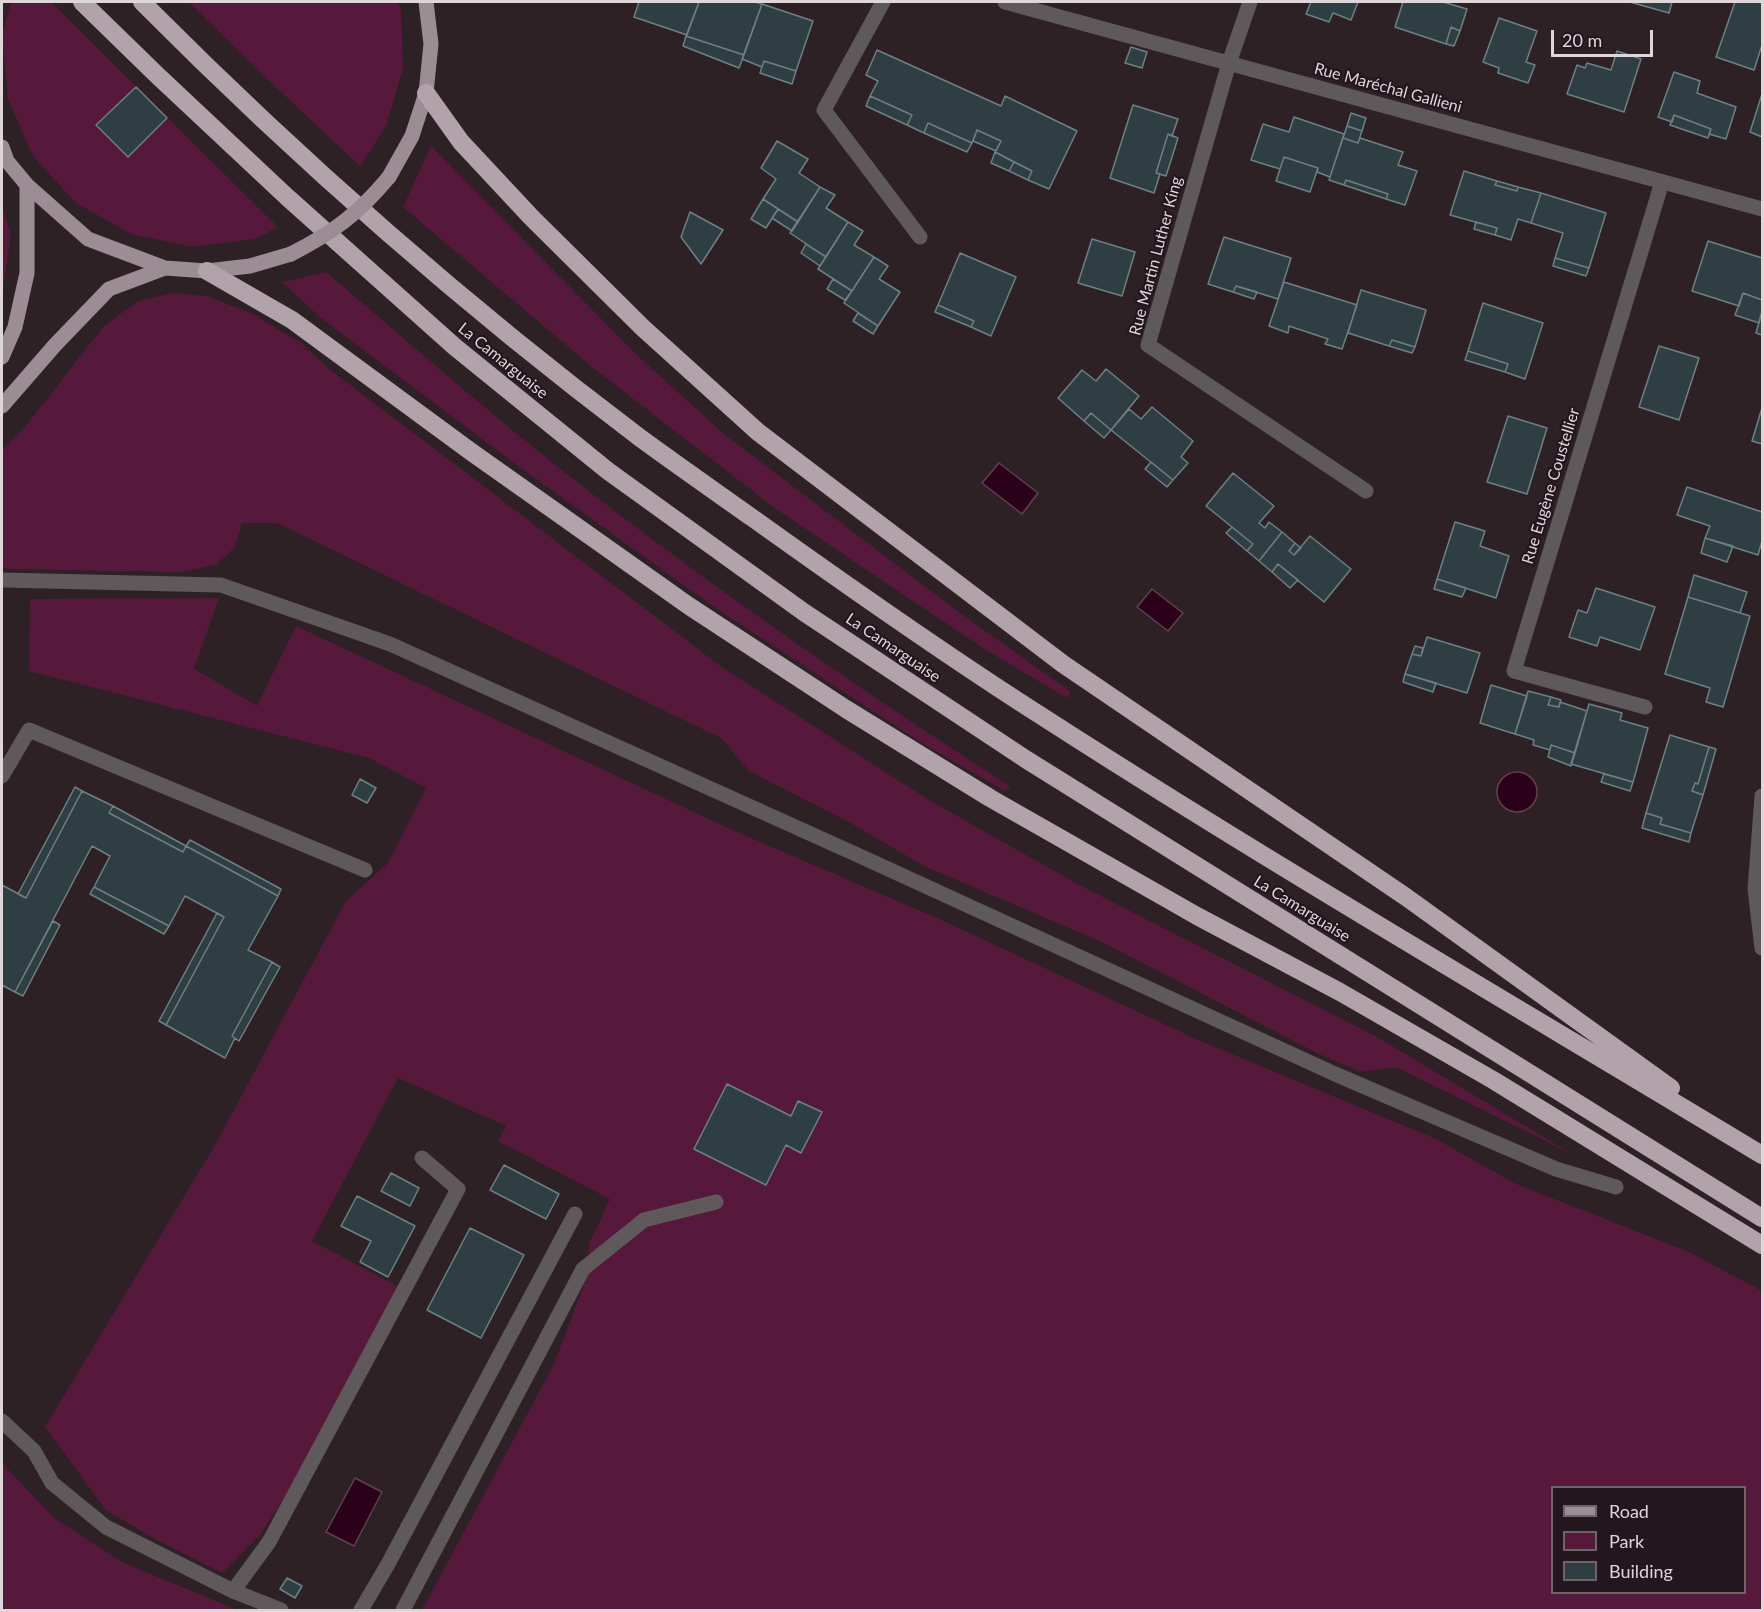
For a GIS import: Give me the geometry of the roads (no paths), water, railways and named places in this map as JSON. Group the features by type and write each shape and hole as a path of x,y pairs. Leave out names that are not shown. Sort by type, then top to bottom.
{"highway":[{"name":"La Camarguaise","path":"82,2 287,197 437,332 608,471 805,613 1027,760 1762,1218"},
{"name":"La Camarguaise","path":"142,2 312,164 476,309 640,438 864,598 1041,716 1237,839 1762,1154"},
{"path":"426,93 461,142 531,217 643,328 758,432 1063,664 1406,897 1762,1154"},
{"path":"207,271 292,320 470,451 689,606 846,709 990,798 1197,916 1341,992 1463,1062 1762,1245"}],"main road":[{"path":"3,156 27,185 88,239 165,268 207,271 250,266 291,254 320,240 369,201 389,177 412,136 426,93 431,44 426,2"},
{"path":"2,357 15,327 27,273 27,185"},
{"path":"2,406 55,345 109,289 165,268"}],"street":[{"path":"884,2 824,110 920,237"},
{"name":"Rue Maréchal Gallieni","path":"1005,2 1762,209"},
{"path":"1229,63 1250,2"},
{"name":"Rue Martin Luther King","path":"1229,63 1148,345 1366,491"},
{"name":"Rue Eugène Coustellier","path":"1646,707 1514,671 1662,182"},
{"path":"2,580 221,585 390,644 1335,1074 1556,1168 1616,1187"},
{"path":"2,776 29,730 365,870"},
{"path":"1762,796 1755,889 1762,948"},
{"path":"233,1591 269,1542 458,1189 422,1158"},
{"path":"403,1611 583,1269 644,1220 716,1202"},
{"path":"361,1611 575,1214"},
{"path":"2,1421 34,1451 52,1483 106,1527 233,1591 282,1611"}]}
